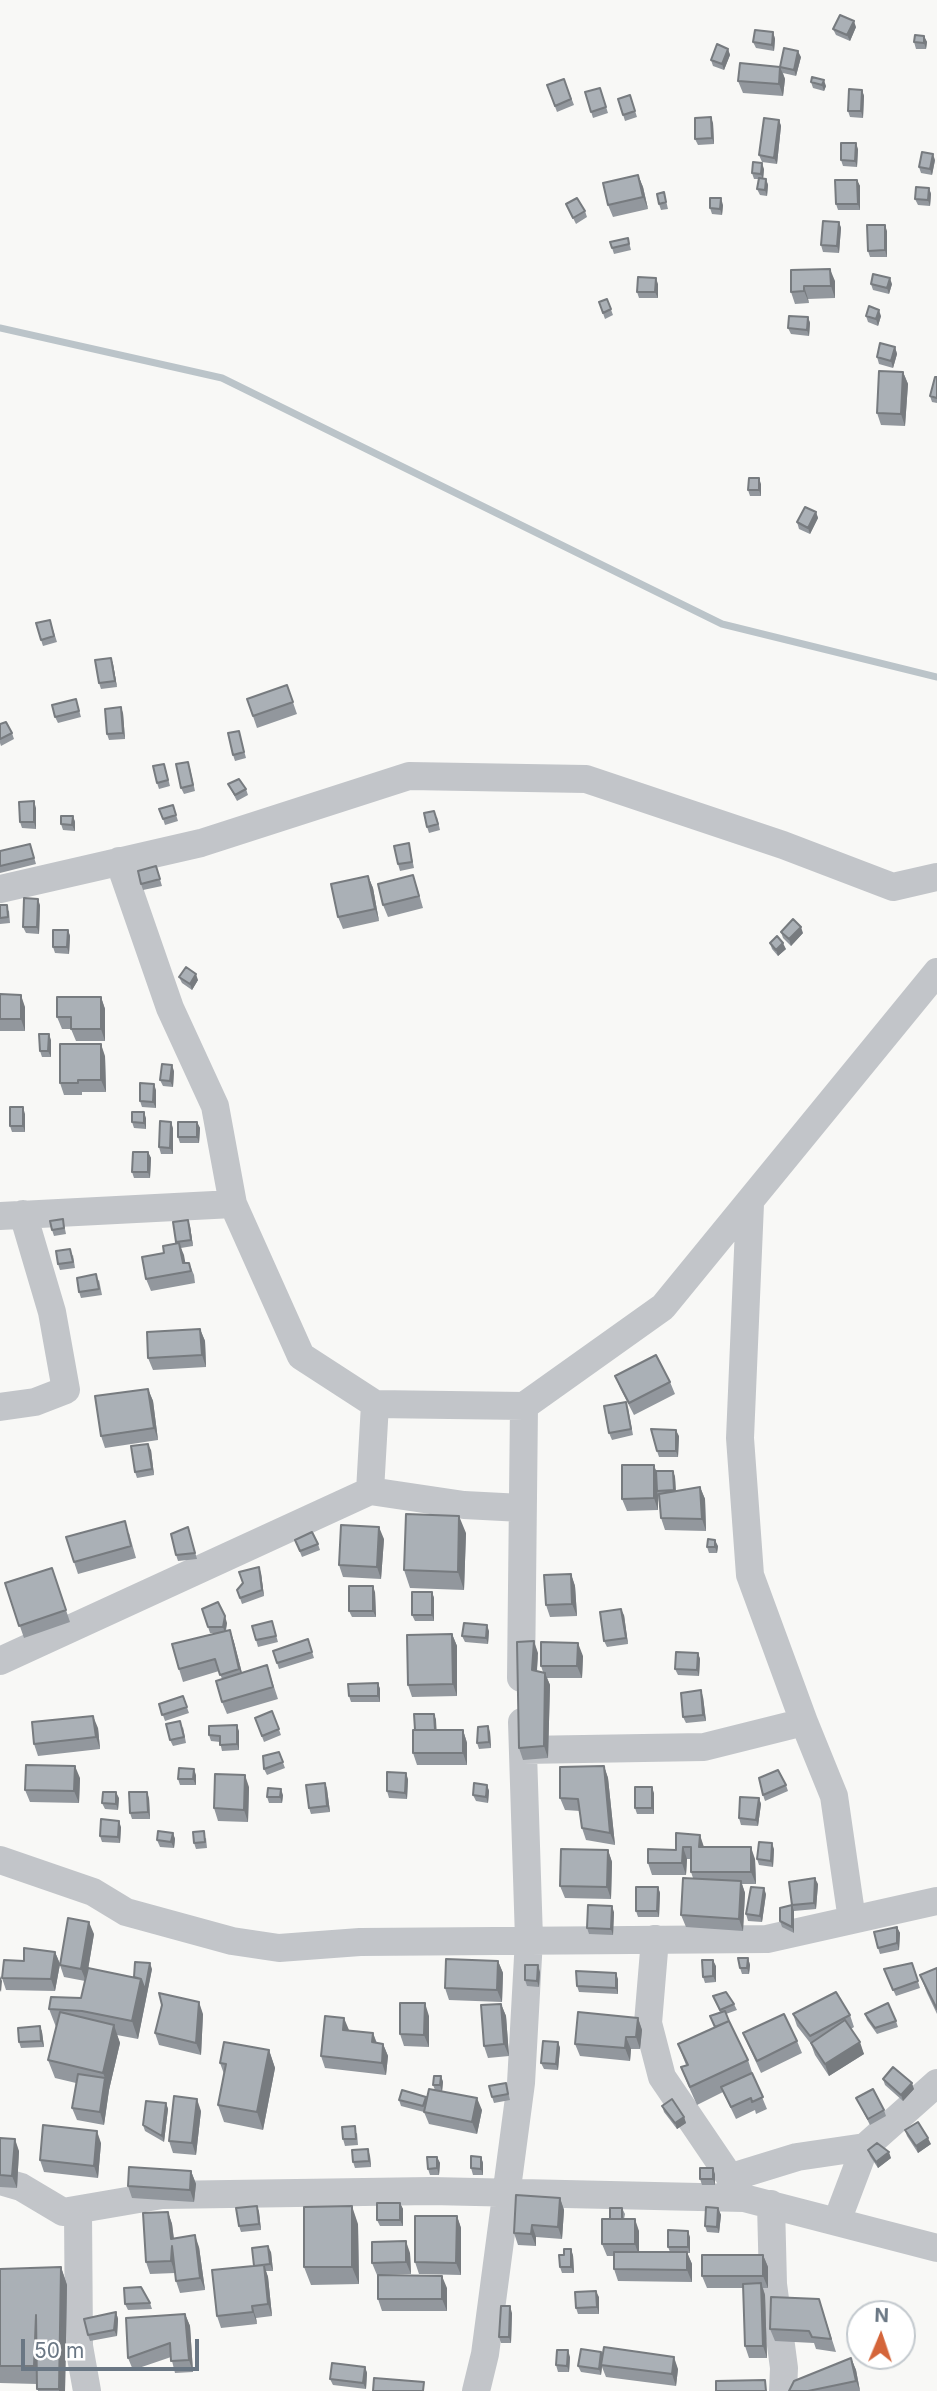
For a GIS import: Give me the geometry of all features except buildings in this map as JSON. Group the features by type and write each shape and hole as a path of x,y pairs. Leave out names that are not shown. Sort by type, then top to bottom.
{"street":[{"path":"0,889 201,843 409,776 586,779 718,823 893,887 937,877"},
{"path":"119,861 170,1008 215,1106 233,1204 301,1356 374,1404 524,1406 663,1307 750,1204 779,1161 937,972"},
{"path":"0,1407 35,1402 66,1390 52,1312 12,1215 233,1204"},
{"path":"750,1204 740,1438 750,1575 804,1722 835,1796 852,1920"},
{"path":"370,1490 374,1404"},
{"path":"476,2391 485,2354 522,2083 529,1939 523,1750 524,1406"},
{"path":"0,1676 4,1669 0,1661 370,1490 464,1505 522,1508"},
{"path":"523,1750 704,1747 804,1722"},
{"path":"0,1860 93,1892 127,1912 232,1941 279,1948 360,1942 767,1939 937,1901"},
{"path":"655,1940 648,2023 662,2077 738,2187 771,2204 937,2248"},
{"path":"837,2221 865,2147 937,2083"},
{"path":"0,2182 21,2187 63,2212 78,2212 162,2195 738,2187 797,2157 865,2147"},
{"path":"771,2204 773,2284 784,2368 783,2391"},
{"path":"78,2212 79,2347 87,2391"}],"waterway":[{"path":"0,328 222,378 722,624 937,677"}]}
